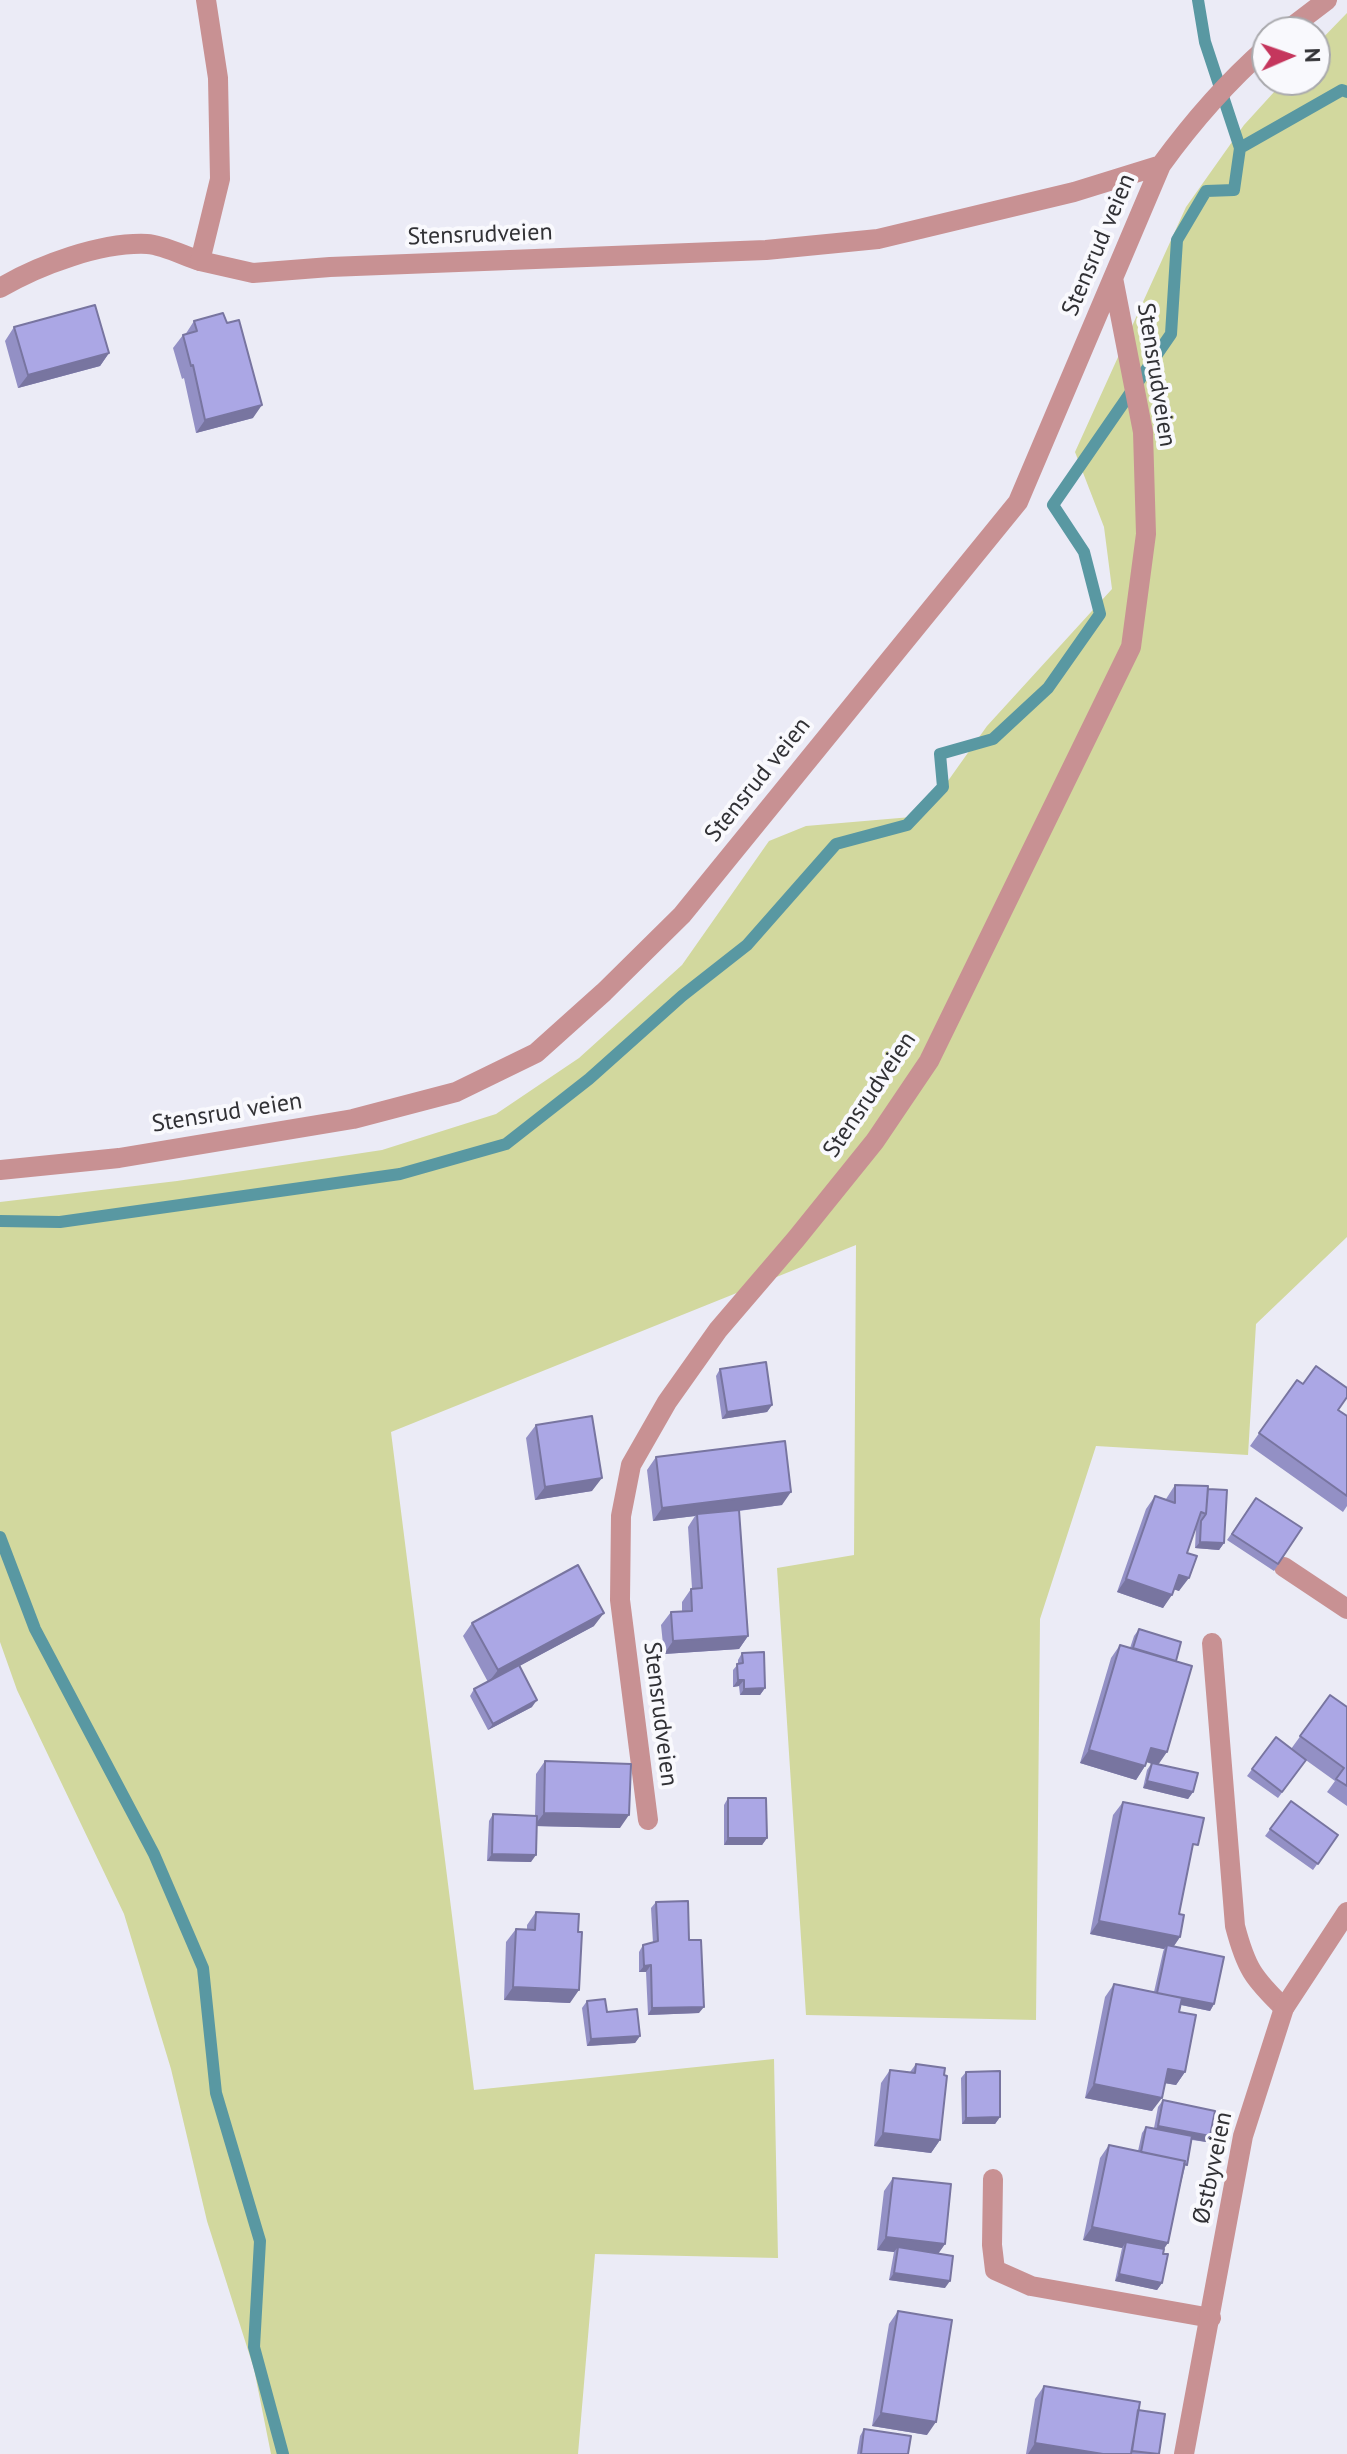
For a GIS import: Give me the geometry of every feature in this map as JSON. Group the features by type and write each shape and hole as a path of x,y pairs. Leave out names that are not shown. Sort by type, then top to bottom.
{"street":[{"path":"200,261 220,179 218,78 206,0"},
{"path":"1306,16 1327,0"},
{"name":"Stensrud veien","path":"0,1170 119,1158 353,1119 456,1092 536,1053 682,915 1018,502 1161,165 1207,104 1251,62"},
{"name":"Stensrudveien","path":"0,288 25,273 108,247 150,244 200,261 253,273 346,266 766,250 878,239 1074,192 1161,165"},
{"name":"Stensrudveien","path":"648,1820 620,1600 621,1516 631,1465 667,1402 718,1330 875,1141 929,1061 1131,647 1146,534 1143,432 1113,278"},
{"path":"1284,1567 1347,1609"},
{"path":"1212,1643 1235,1926 1242,1954 1256,1980 1284,2008"},
{"name":"Østbyveien","path":"1184,2454 1243,2136 1284,2008 1347,1912"},
{"path":"993,2179 992,2245 995,2270 1031,2286 1211,2318"}],"green space":[{"path":"1347,13 1347,1237 1256,1324 1248,1455 1096,1446 1040,1619 1036,2020 806,2015 777,1568 854,1555 856,1245 391,1432 474,2090 774,2059 778,2258 595,2254 578,2454 271,2454 254,2369 207,2221 171,2069 124,1914 17,1690 0,1642 0,1202 177,1181 382,1150 496,1114 579,1058 682,965 769,841 806,826 923,816 987,726 1112,589 1104,527 1075,452 1186,207 1244,125 1270,96 1331,96 1331,30"}],"building":[{"path":"95,305 109,353 28,375 14,327"},
{"path":"223,313 227,323 239,320 262,405 205,420 183,335 197,331 194,321"},
{"path":"766,1362 772,1405 727,1412 720,1369"},
{"path":"1316,1366 1347,1388 1347,1397 1338,1410 1347,1416 1347,1496 1259,1433 1297,1380 1303,1384"},
{"path":"592,1416 602,1478 545,1487 536,1425"},
{"path":"785,1441 791,1492 662,1508 656,1457"},
{"path":"1175,1485 1208,1486 1206,1514 1201,1512 1187,1553 1197,1556 1189,1578 1179,1575 1172,1595 1126,1579 1155,1496 1175,1503"},
{"path":"1208,1489 1227,1490 1224,1543 1200,1542"},
{"path":"1256,1498 1302,1528 1278,1564 1232,1534"},
{"path":"739,1510 748,1636 673,1641 671,1612 692,1611 691,1589 702,1588 697,1514"},
{"path":"578,1565 604,1613 498,1670 472,1623"},
{"path":"1139,1629 1181,1642 1176,1661 1133,1648"},
{"path":"1120,1645 1192,1666 1167,1752 1151,1748 1145,1766 1089,1750"},
{"path":"764,1652 765,1688 744,1689 744,1680 738,1680 737,1664 743,1663 742,1653"},
{"path":"519,1665 537,1700 493,1724 474,1689"},
{"path":"1330,1695 1347,1707 1347,1786 1336,1779 1344,1768 1300,1736"},
{"path":"1276,1737 1306,1760 1282,1792 1252,1769"},
{"path":"545,1761 631,1764 629,1815 544,1813"},
{"path":"1152,1763 1198,1773 1193,1792 1147,1781"},
{"path":"728,1798 766,1798 767,1838 728,1838"},
{"path":"1291,1801 1338,1835 1318,1864 1270,1829"},
{"path":"1123,1802 1204,1818 1198,1845 1193,1844 1179,1914 1184,1915 1180,1937 1099,1921"},
{"path":"493,1814 537,1816 536,1855 492,1854"},
{"path":"688,1901 689,1940 701,1940 704,2007 652,2008 651,1965 644,1966 643,1945 658,1941 656,1902"},
{"path":"536,1912 579,1914 578,1932 582,1932 579,1990 513,1987 516,1929 535,1930"},
{"path":"1167,1945 1224,1957 1214,2004 1157,1993"},
{"path":"1114,1984 1182,1998 1179,2012 1196,2015 1185,2072 1168,2069 1162,2098 1094,2084"},
{"path":"605,1999 607,2012 637,2009 640,2036 591,2039 587,2001"},
{"path":"916,2064 945,2068 944,2075 947,2076 940,2140 883,2133 890,2070 915,2073"},
{"path":"1000,2071 1000,2117 966,2118 966,2072"},
{"path":"1163,2100 1215,2111 1210,2136 1158,2126"},
{"path":"1146,2127 1192,2136 1187,2165 1185,2161 1141,2152"},
{"path":"1109,2145 1185,2161 1168,2243 1092,2227"},
{"path":"893,2178 951,2184 945,2244 886,2237"},
{"path":"1126,2242 1164,2249 1163,2254 1168,2254 1162,2283 1119,2274"},
{"path":"898,2247 953,2256 950,2281 894,2273"},
{"path":"898,2311 952,2320 936,2422 881,2413"},
{"path":"1044,2386 1140,2402 1131,2454 1103,2454 1035,2443"},
{"path":"1138,2410 1165,2414 1159,2454 1132,2451"},
{"path":"864,2429 911,2436 908,2454 861,2454"}],"waterway":[{"path":"0,1221 60,1222 400,1174 506,1144 589,1079 682,996 747,945 836,844 907,825 943,787 940,754 993,739 1048,688 1100,614 1084,552 1053,505 1171,334 1177,240 1206,191 1234,190 1240,148 1205,42 1198,0"},
{"path":"1240,148 1342,90 1347,92"},
{"path":"0,1537 35,1629 154,1854 203,1968 216,2093 260,2241 254,2347 283,2454"}]}
